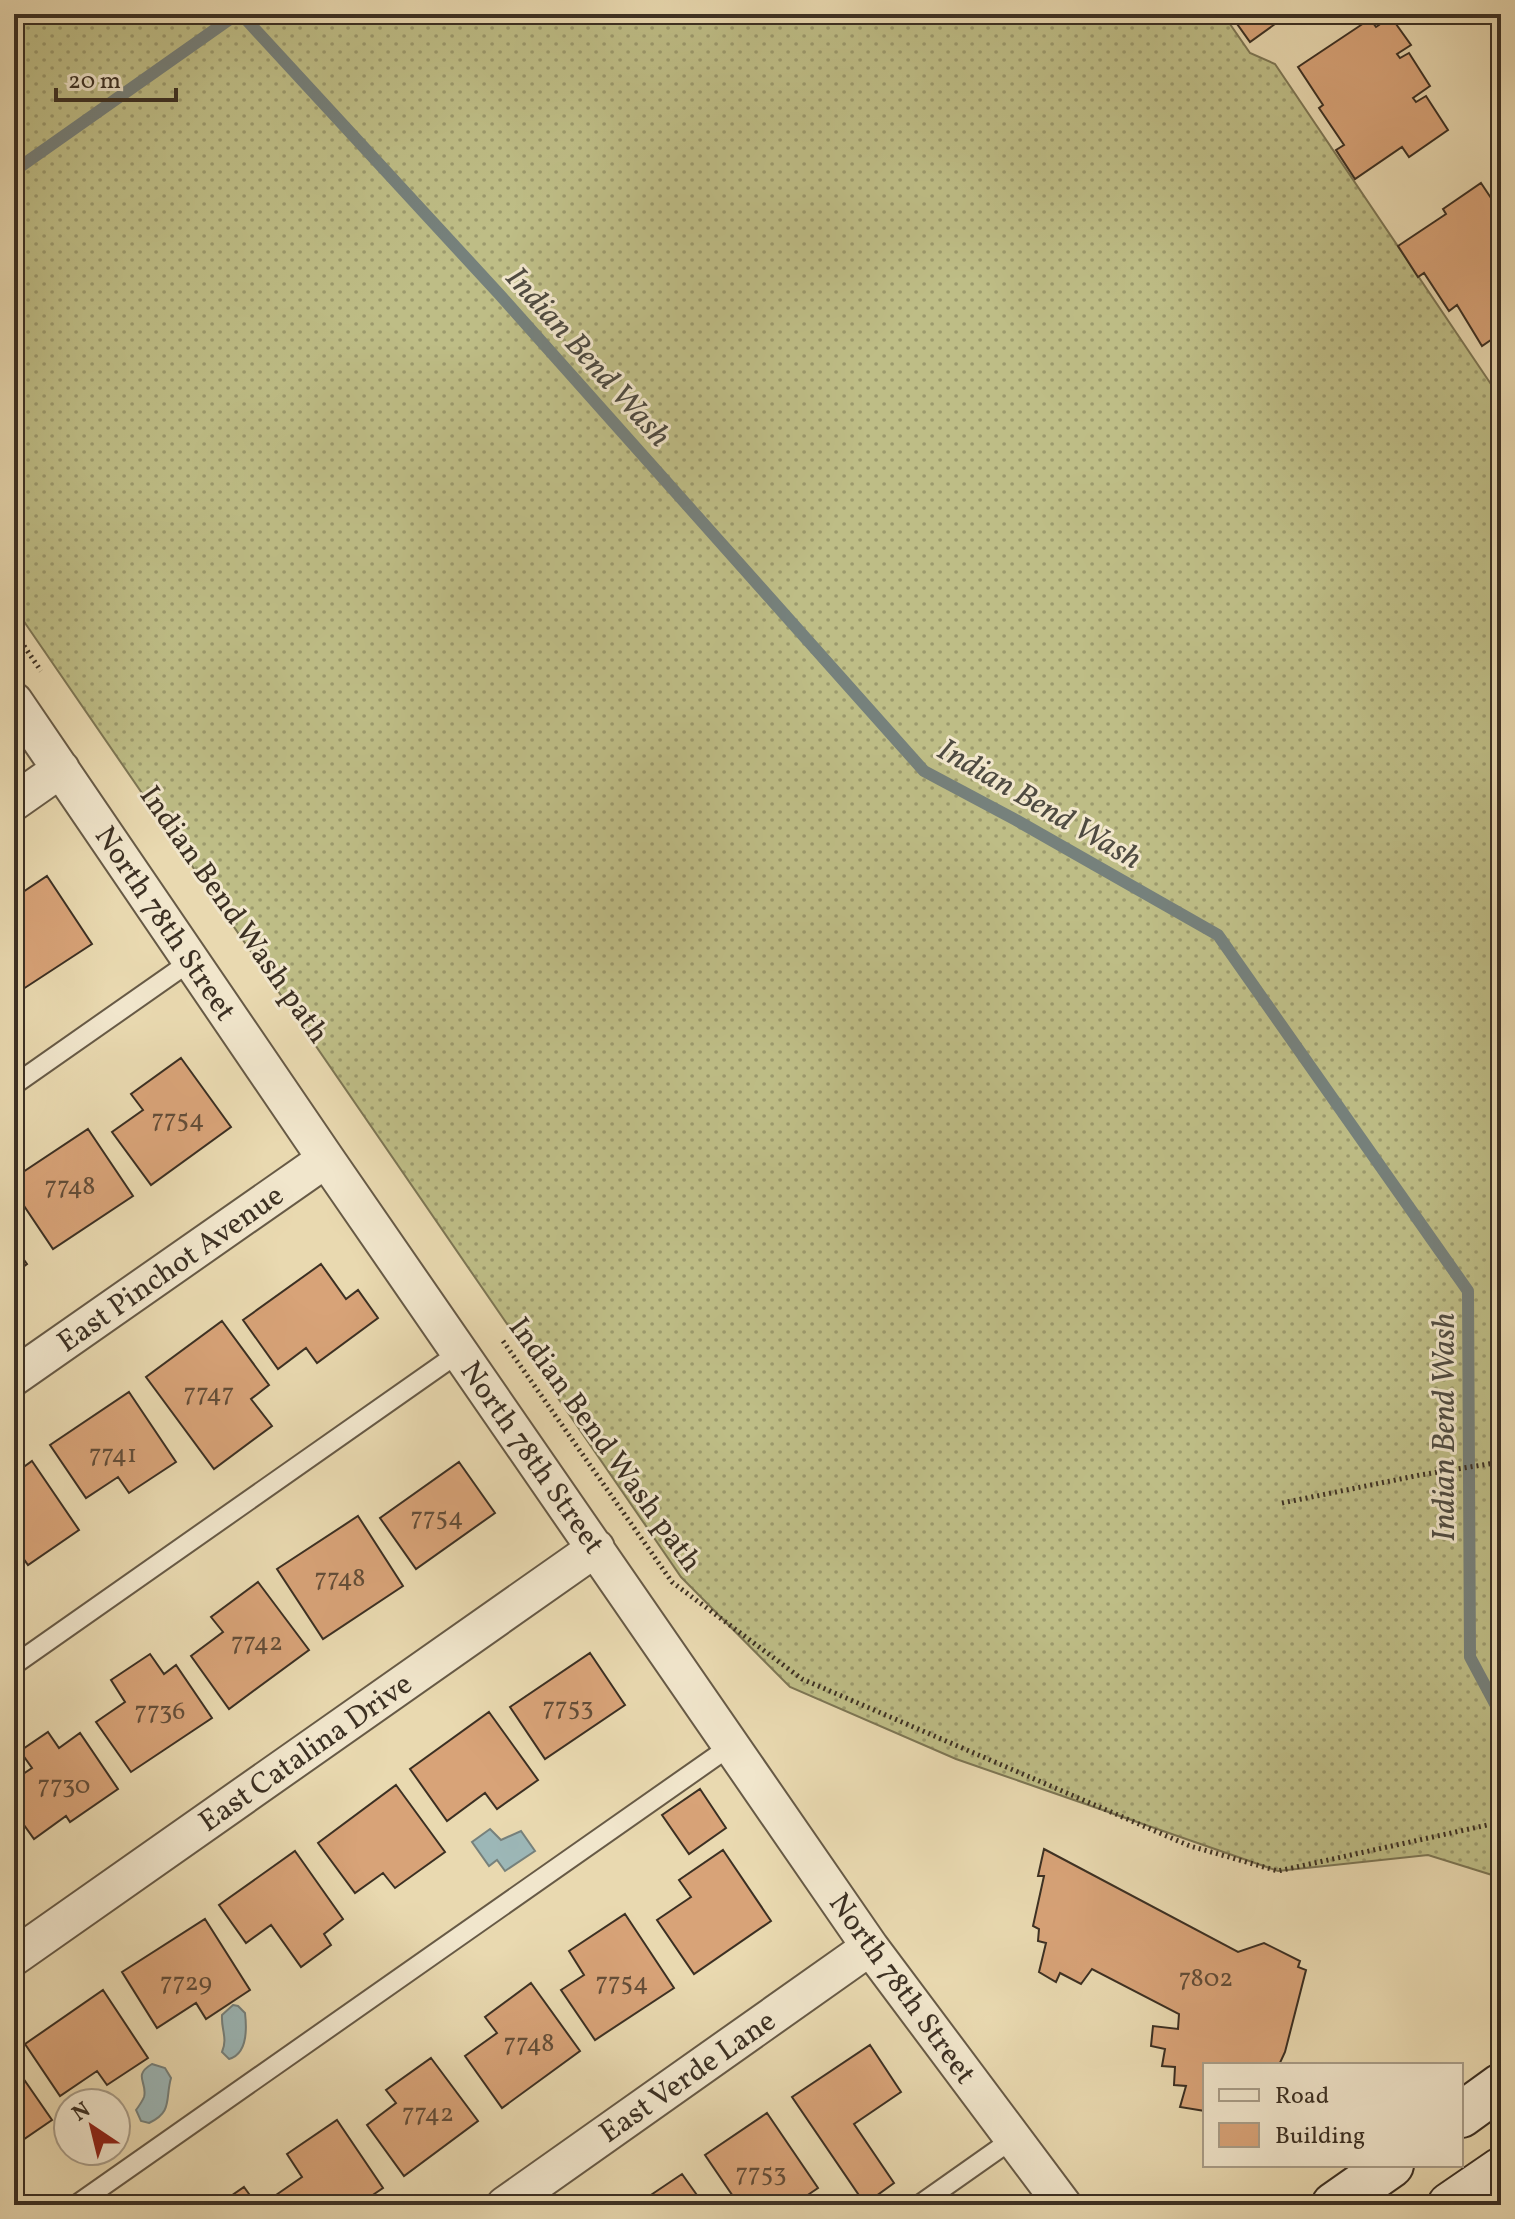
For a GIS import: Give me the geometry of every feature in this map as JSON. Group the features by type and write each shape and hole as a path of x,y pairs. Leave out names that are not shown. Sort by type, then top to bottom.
{"main road":[{"path":"1463,2114 1501,2086"},
{"path":"1334,2205 1388,2167"},
{"path":"1450,2205 1501,2170"}],"street":[{"name":"North 78th Street","path":"14,701 870,1947 1063,2205"},
{"path":"14,802 61,769"},
{"name":"East Pinchot Avenue","path":"14,1377 326,1159"},
{"name":"East Catalina Drive","path":"14,1957 596,1548"},
{"name":"East Verde Lane","path":"505,2205 870,1947"}],"lane":[{"path":"14,1085 191,961"},
{"path":"14,1665 460,1352"},
{"path":"76,2205 732,1745"},
{"path":"919,2205 1014,2138"}],"path":[{"path":"14,631 50,684"},
{"name":"Indian Bend Wash path","path":"503,1341 672,1582 802,1679 1190,1846 1278,1871 1501,1822"},
{"path":"1282,1503 1501,1462"}],"shaded area":[{"path":"14,14 1223,14 1250,53 1275,64 1501,399 1501,1882 1492,1875 1428,1855 1278,1871 956,1759 790,1687 681,1577 14,607"}],"water":[{"path":"490,1829 501,1840 521,1831 535,1851 505,1871 497,1860 489,1866 472,1842"},
{"path":"233,2005 245,2013 246,2034 239,2052 229,2059 222,2052 222,2015"},
{"path":"152,2064 165,2068 171,2078 165,2109 149,2123 141,2121 136,2110 145,2092 143,2072"}],"building":[{"path":"1230,14 1289,14 1250,42"},
{"path":"1391,17 1411,45 1397,54 1400,58 1409,53 1430,86 1413,98 1416,102 1426,96 1448,130 1409,157 1402,147 1355,179 1336,150 1344,145 1319,108 1323,105 1298,67 1370,19 1376,27"},
{"path":"1481,183 1501,213 1497,220 1501,222 1501,333 1482,346 1457,305 1449,311 1424,273 1418,277 1398,246 1446,214 1443,209"},
{"path":"47,876 92,944 17,993 14,989 14,898"},
{"path":"181,1058 231,1127 151,1185 112,1132 143,1110 131,1094"},
{"path":"88,1129 133,1196 53,1249 14,1191 14,1178"},
{"path":"14,1246 27,1264 14,1274"},
{"path":"321,1264 346,1299 358,1290 378,1318 317,1363 306,1348 278,1369 243,1320"},
{"path":"222,1321 269,1385 251,1399 272,1426 214,1469 146,1377"},
{"path":"129,1392 176,1462 129,1493 118,1477 86,1498 50,1445"},
{"path":"32,1461 79,1530 28,1565 14,1549 14,1474"},
{"path":"459,1462 495,1513 416,1569 380,1518"},
{"path":"358,1516 403,1586 323,1639 277,1569"},
{"path":"258,1582 309,1650 229,1709 191,1656 223,1632 211,1617"},
{"path":"590,1653 625,1705 545,1759 510,1707"},
{"path":"150,1654 164,1674 176,1665 212,1718 131,1772 96,1722 125,1702 111,1680"},
{"path":"489,1712 538,1780 497,1809 485,1793 447,1821 410,1769"},
{"path":"48,1732 59,1748 80,1733 118,1789 70,1822 66,1816 34,1839 14,1811 14,1780 32,1768 20,1751"},
{"path":"396,1785 445,1852 395,1888 383,1873 355,1893 318,1843"},
{"path":"700,1789 726,1828 689,1854 662,1815"},
{"path":"1044,1849 1238,1952 1264,1943 1300,1961 1298,1967 1306,1970 1280,2063 1203,2063 1203,2111 1180,2107 1186,2086 1174,2085 1175,2067 1162,2066 1165,2049 1151,2046 1153,2026 1178,2029 1179,2014 1092,1969 1081,1984 1060,1973 1056,1982 1039,1972 1046,1943 1038,1941 1039,1929 1033,1926 1044,1876 1038,1876"},
{"path":"723,1850 771,1921 694,1974 657,1920 691,1897 679,1880"},
{"path":"295,1851 343,1919 324,1934 331,1945 301,1967 271,1925 246,1943 219,1905"},
{"path":"625,1914 674,1988 595,2040 561,1990 584,1975 569,1951"},
{"path":"205,1919 250,1990 206,2019 196,2003 157,2028 122,1972"},
{"path":"531,1983 580,2051 502,2108 465,2056 497,2033 485,2017"},
{"path":"103,1990 148,2058 107,2085 97,2071 73,2087 54,2087 25,2044"},
{"path":"870,2045 901,2092 854,2124 894,2183 865,2204 792,2097"},
{"path":"431,2058 478,2121 404,2176 367,2125 396,2103 386,2090"},
{"path":"14,2065 52,2120 14,2146"},
{"path":"767,2113 818,2188 793,2205 739,2205 705,2155"},
{"path":"337,2120 383,2188 358,2205 282,2205 276,2195 302,2177 287,2154"},
{"path":"682,2174 704,2205 636,2205"},
{"path":"244,2187 257,2205 218,2205"}],"waterway":[{"path":"14,171 237,14"},
{"name":"Indian Bend Wash","path":"241,14 500,295 924,771 1218,935 1468,1291 1470,1657 1501,1715"}]}
